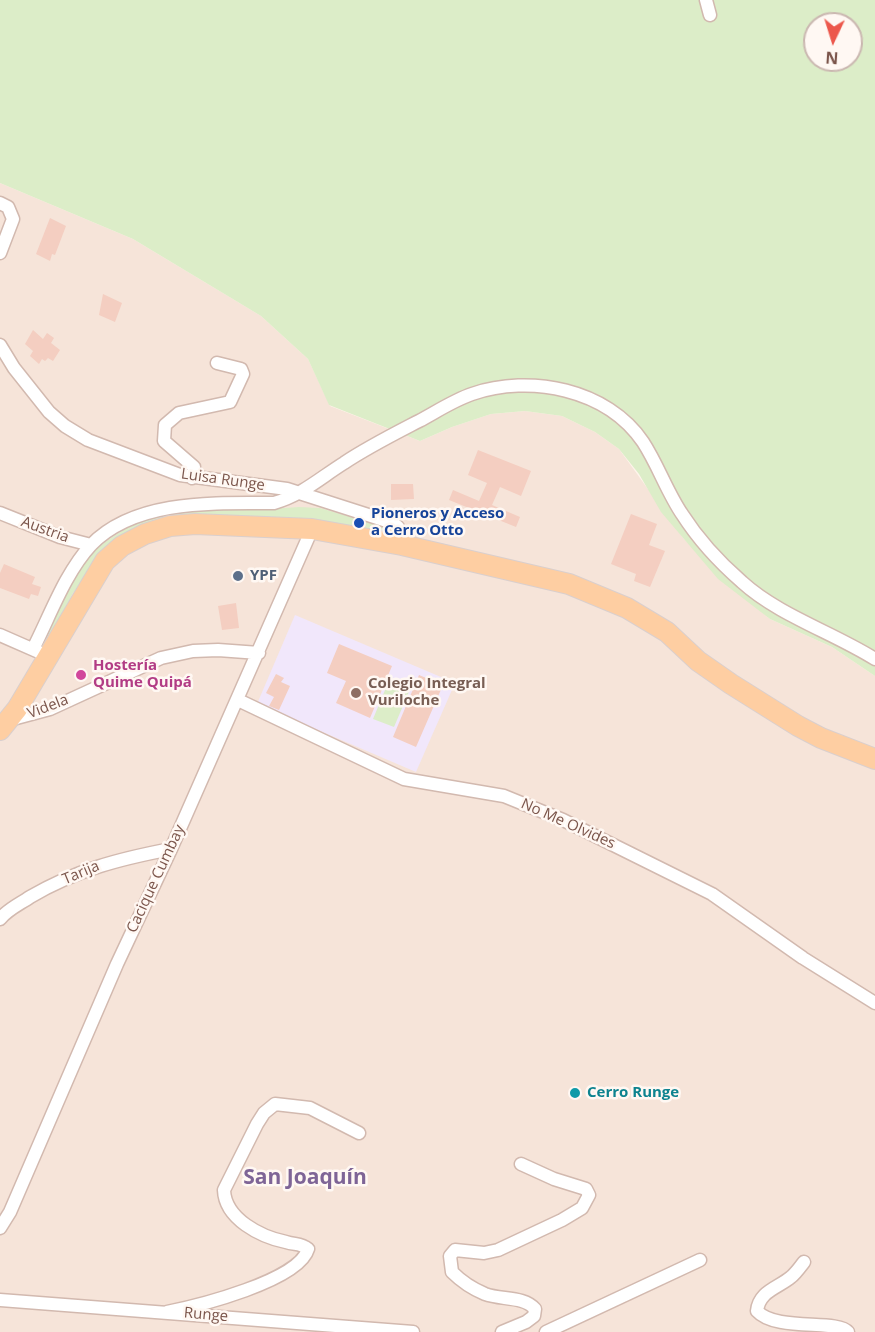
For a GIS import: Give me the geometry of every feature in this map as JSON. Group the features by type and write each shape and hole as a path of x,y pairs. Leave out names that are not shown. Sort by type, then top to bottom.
{"main road":[{"path":"4,725 40,652 101,566 122,546 145,534 170,526 195,524 312,529 402,545 569,584 619,604 667,632 698,661 798,726 821,738 875,759"}],"street":[{"path":"706,0 710,15"},
{"path":"0,203 8,207 13,219 0,253"},
{"name":"Luisa Runge","path":"0,345 24,382 65,426 88,440 192,478 303,492 393,523 398,528 402,545"},
{"path":"192,478 194,467 164,441 165,425 179,413 231,402 243,374 241,369 217,363"},
{"path":"0,635 40,652 61,592 91,545 108,532 157,511 208,503 274,504 303,492 345,462 472,394 520,384 554,388 594,399 620,418 642,441 681,514 711,552 744,584 816,629 852,644 875,659"},
{"name":"Austria","path":"0,513 60,537 91,545"},
{"name":"Cacique Cumbay","path":"0,1228 10,1212 117,964 238,700 312,529"},
{"name":"Videla","path":"4,725 50,709 161,658 201,651 259,653"},
{"name":"No Me Olvides","path":"238,700 404,779 504,796 563,820 712,894 802,958 875,1003"},
{"name":"Tarija","path":"0,919 6,912 50,885 104,862 171,849"},
{"path":"167,1312 220,1301 243,1292 293,1267 306,1255 308,1249 302,1244 264,1236 230,1212 225,1201 224,1190 264,1113 275,1104 310,1108 359,1133"},
{"path":"502,1332 526,1323 534,1316 535,1309 529,1302 485,1294 466,1284 452,1272 450,1256 455,1250 484,1253 498,1250 582,1208 589,1195 586,1189 554,1179 520,1164"},
{"path":"546,1332 700,1260"},
{"path":"804,1262 792,1277 758,1302 757,1311 763,1318 771,1320 804,1327 842,1327 848,1332"},
{"name":"Runge","path":"0,1300 412,1332"}],"shaded area":[{"path":"0,183 133,239 261,316 308,359 330,406 420,441 491,414 525,411 562,416 595,432 619,449 684,539 750,602 770,619 832,647 875,676 875,1332 0,1332"},
{"name":"Colegio Integral Vuriloche","path":"295,615 455,683 416,772 257,704"}],"green space":[{"path":"0,0 875,0 875,676 832,647 770,619 718,579 661,512 639,474 619,449 595,432 562,416 525,411 491,414 420,441 329,405 308,359 261,316 133,239 0,183"},
{"path":"320,508 392,529 388,534 196,516 92,565 73,593 44,646 40,643 67,589 87,559 110,539 134,525 160,516 214,509"},
{"path":"390,678 411,687 394,727 373,719"}],"building":[{"path":"50,218 66,226 55,255 52,254 50,261 36,254"},
{"path":"103,294 122,303 115,322 99,315"},
{"path":"33,330 43,339 47,333 54,338 51,343 60,350 53,361 48,358 45,361 42,359 39,364 30,356 33,351 25,344"},
{"path":"478,450 531,471 521,496 500,487 492,505 520,517 516,527 449,500 453,490 479,501 487,483 468,475"},
{"path":"391,484 413,484 414,499 391,500"},
{"path":"631,514 657,524 649,545 665,551 650,587 634,581 636,574 611,564"},
{"path":"4,564 35,577 32,584 41,587 38,596 31,594 29,599 0,588 0,573"},
{"path":"236,603 239,628 222,630 218,606"},
{"path":"339,644 392,666 370,718 336,703 346,681 327,673"},
{"path":"276,674 284,678 281,682 290,686 279,710 269,706 274,697 266,693"},
{"path":"419,675 443,685 416,747 393,737"}],"place":[{"name":"Pioneros y Acceso a Cerro Otto","path":"359,523"},
{"name":"YPF","path":"238,576"},
{"name":"Hostería Quime Quipá","path":"81,675"},
{"name":"Colegio Integral Vuriloche","path":"356,693"},
{"name":"Cerro Runge","path":"575,1093"}],"district":[{"name":"San Joaquín","path":"305,1178"}]}
